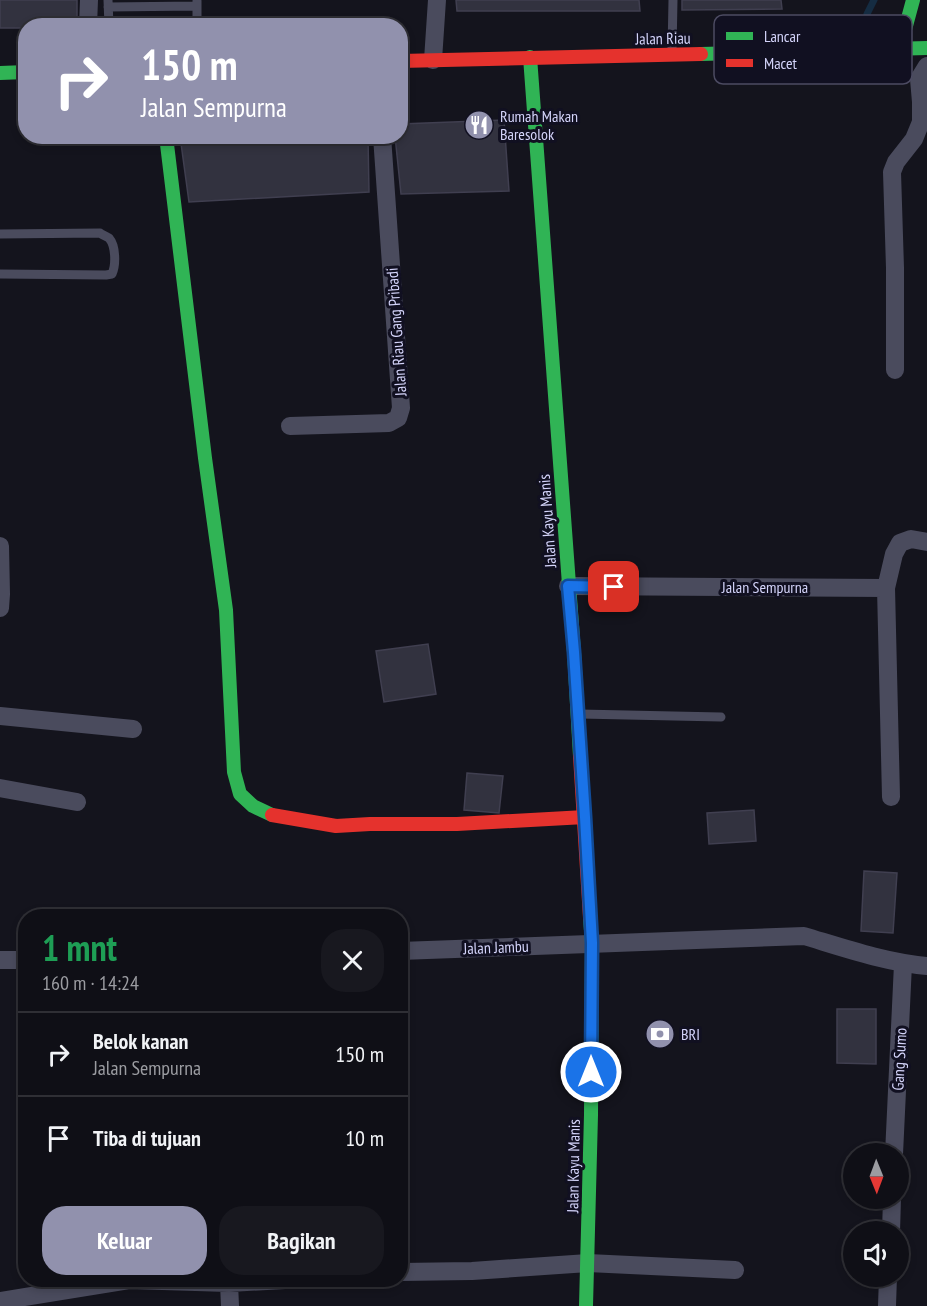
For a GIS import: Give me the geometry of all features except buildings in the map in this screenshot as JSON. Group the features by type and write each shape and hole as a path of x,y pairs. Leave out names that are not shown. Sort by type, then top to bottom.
{"street":[{"path":"88,18 89,0"},
{"path":"433,60 437,0"},
{"path":"909,15 913,0"},
{"name":"Jalan Riau","path":"408,61 714,53"},
{"name":"Jalan Kayu Manis","path":"530,57 574,652 592,943 591,1115 586,1306"},
{"path":"895,370 892,172 896,162 914,139 921,122 919,79 927,66"},
{"path":"0,73 18,72"},
{"path":"167,144 226,610 234,772 240,794 253,806 271,815 336,826 457,824 585,817"},
{"name":"Jalan Riau Gang Pribadi","path":"290,426 389,423 398,418 401,408 383,144"},
{"path":"891,797 886,588 894,554 900,543 911,539 927,542"},
{"path":"0,546 0,608"},
{"name":"Jalan Sempurna","path":"568,586 886,588"},
{"path":"0,716 133,729"},
{"path":"0,788 77,802"},
{"name":"Jalan Jambu","path":"408,951 804,936 903,964 927,966"},
{"path":"0,960 18,960"},
{"name":"Gang Sumo","path":"895,1143 903,964"},
{"path":"408,1272 472,1271 588,1263 735,1270"},
{"path":"0,1301 86,1287"},
{"path":"229,1287 230,1306"},
{"path":"887,1306 888,1287"}],"lane":[{"path":"672,54 673,0"},
{"path":"108,4 197,3"},
{"path":"0,234 100,233 112,244 115,267 112,274 106,275 0,274"},
{"path":"578,714 721,717"}],"waterway":[{"path":"867,14 874,0"}],"traffic: fast":[{"path":"909,15 913,0"},
{"path":"912,48 927,48"},
{"path":"701,54 714,54"},
{"path":"530,57 580,756"},
{"path":"0,73 18,72"},
{"path":"167,144 226,610 234,772 240,794 253,806 272,815"},
{"path":"586,1306 591,1115 592,943 590,918"}],"traffic: jam":[{"path":"408,61 701,54"},
{"path":"580,756 590,918"},
{"path":"272,815 336,826 457,824 585,817"}],"place":[{"name":"Rumah Makan Baresolok","path":"479,125"},
{"name":"BRI","path":"660,1034"}],"route":[{"path":"591,1072 592,943 568,586 614,587"}]}
